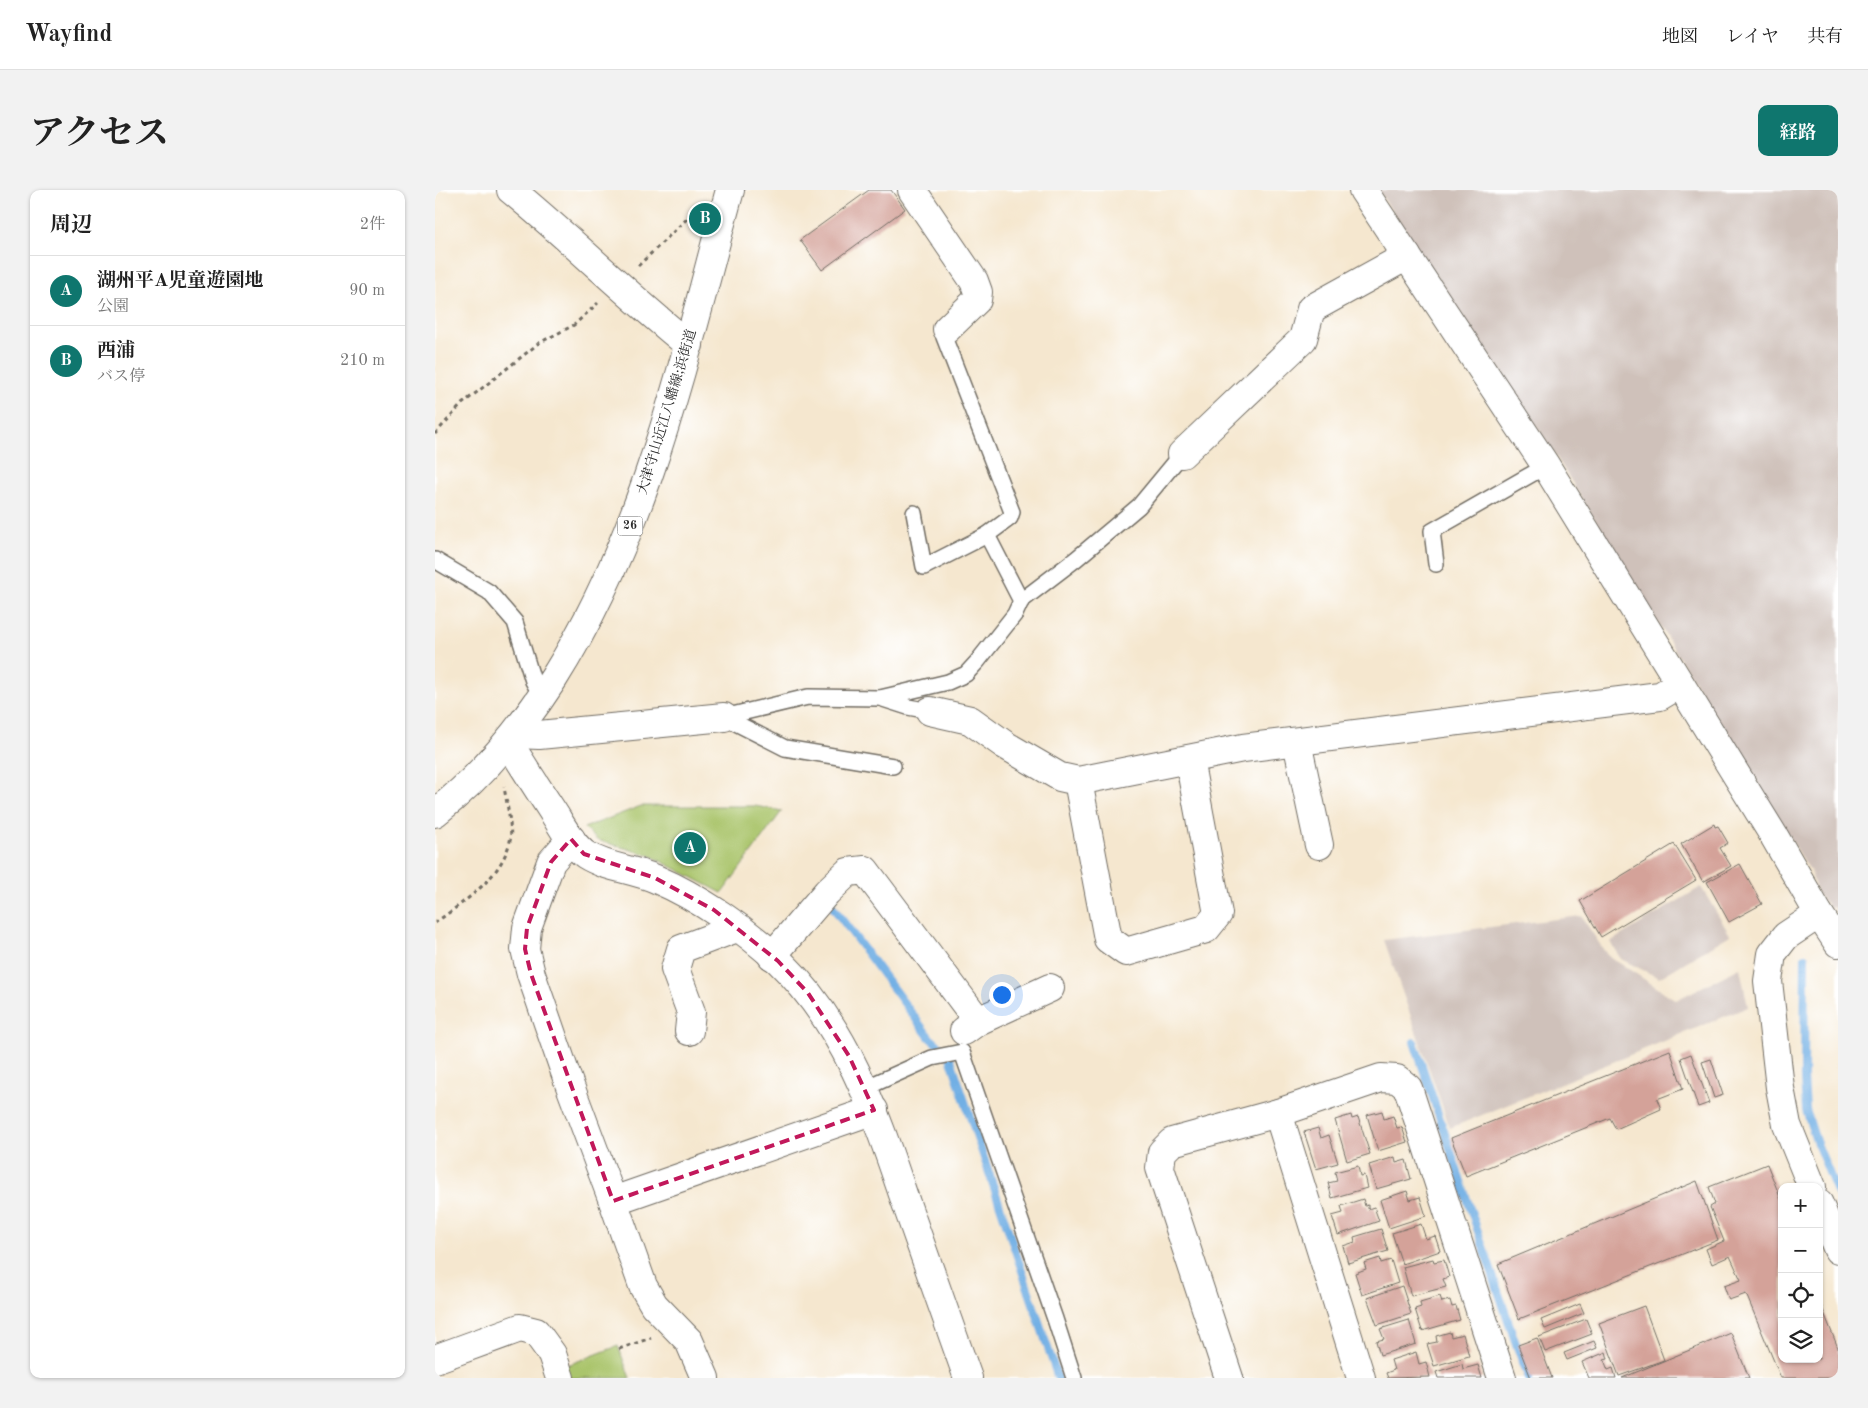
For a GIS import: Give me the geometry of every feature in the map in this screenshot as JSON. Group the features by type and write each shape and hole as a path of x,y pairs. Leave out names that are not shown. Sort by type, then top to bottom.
{"street":[{"path":"511,190 661,323 689,345"},
{"name":"大津守山近江八幡線;浜街道","path":"438,804 485,770 507,745 542,697 570,652 608,579 633,520 655,457 689,345 730,190"},
{"path":"913,190 974,281 978,292 977,300 947,329"},
{"path":"1363,190 1546,466 1838,943"},
{"path":"1181,454 1303,339 1311,309 1407,256"},
{"path":"930,711 971,720 1005,745 1060,777 1077,781 1243,748 1660,696 1680,684"},
{"path":"723,717 539,735 507,745 571,839 585,854 604,864 625,868 655,878 714,910 772,956 808,993 849,1056 869,1099 968,1378"},
{"path":"1297,742 1319,845"},
{"path":"1077,781 1108,939 1125,952 1206,929 1219,914 1189,759"},
{"path":"571,839 551,862 527,928 525,950 531,974 567,1078 643,1286 654,1304 689,1341 705,1378"},
{"path":"772,956 827,892 848,872 865,870 970,1026 1051,988"},
{"path":"1810,1183 1787,1125 1780,1088 1767,981 1772,954 1786,936 1819,914"},
{"path":"689,1031 691,1012 675,969 681,949 737,928"},
{"path":"1229,1378 1160,1168 1163,1152 1172,1142 1278,1113 1381,1078 1397,1079 1408,1088 1502,1378"},
{"path":"613,1201 869,1099"},
{"path":"1278,1113 1361,1378"},
{"path":"1823,1214 1838,1250"},
{"path":"435,1359 519,1328 537,1332 552,1354 560,1378"}],"lane":[{"path":"915,513 924,567 987,535 1010,518 1012,512 944,337 947,329"},
{"path":"723,717 808,697 880,698 948,682 966,674 1015,614 1021,601 1076,559 1139,506 1181,454"},
{"path":"1436,564 1432,530 1546,466"},
{"path":"987,535 1021,601"},
{"path":"435,560 489,592 515,622 533,681 542,697"},
{"path":"880,698 908,707 930,711"},
{"path":"723,717 785,748 893,766"},
{"path":"869,1099 932,1058 962,1052 1074,1378"}],"path":[{"path":"435,434 463,404 539,343 574,325 701,204"},
{"path":"435,923 480,890 499,866 511,840 502,776 507,745"}],"highlighted area":[{"path":"571,839 584,854 655,878 714,910 778,961 808,993 849,1056 874,1110 613,1201 531,974 525,949 527,928 551,862"}],"shaded area":[{"path":"1378,190 1838,190 1838,909 1830,907 1817,894 1811,872 1554,453"},
{"path":"1701,887 1730,935 1659,978 1621,959 1610,942"},
{"path":"1581,916 1607,955 1676,1000 1740,968 1748,1007 1450,1128 1384,940"}],"green space":[{"path":"641,806 755,806 782,811 722,893 649,855 597,840 584,828"},
{"path":"618,1346 630,1378 569,1378 565,1366"}],"building":[{"path":"869,190 891,190 905,209 822,270 800,240"},
{"path":"1714,824 1715,827 1718,826 1728,843 1720,848 1731,866 1703,882 1681,844"},
{"path":"1674,844 1696,880 1601,937 1580,901"},
{"path":"1740,864 1762,904 1729,922 1707,882"},
{"path":"1670,1050 1683,1089 1657,1099 1661,1109 1616,1129 1610,1118 1466,1176 1451,1138"},
{"path":"1691,1054 1709,1103 1698,1107 1681,1058"},
{"path":"1711,1059 1723,1095 1714,1098 1702,1062"},
{"path":"1382,1111 1384,1119 1393,1116 1397,1128 1402,1127 1407,1142 1378,1151 1367,1115"},
{"path":"1351,1115 1352,1119 1358,1117 1370,1154 1347,1161 1335,1120"},
{"path":"1318,1128 1321,1138 1329,1135 1338,1163 1316,1169 1304,1132"},
{"path":"1395,1157 1396,1163 1406,1160 1411,1179 1376,1189 1369,1165"},
{"path":"1767,1164 1778,1192 1778,1363 1823,1363 1823,1310 1838,1348 1838,1378 1781,1378 1746,1294 1729,1300 1724,1286 1741,1280 1730,1256 1712,1264 1706,1249 1724,1241 1710,1207 1715,1204 1709,1187"},
{"path":"1358,1166 1360,1176 1364,1175 1367,1188 1332,1198 1328,1183 1337,1181 1335,1172"},
{"path":"1697,1181 1718,1240 1519,1319 1498,1264"},
{"path":"1407,1191 1410,1200 1420,1197 1426,1216 1389,1228 1380,1200"},
{"path":"1363,1199 1365,1206 1368,1205 1368,1209 1374,1207 1379,1221 1338,1235 1332,1216 1343,1213 1341,1206"},
{"path":"1421,1224 1426,1239 1435,1236 1440,1251 1402,1264 1392,1233"},
{"path":"1381,1229 1388,1251 1348,1263 1343,1246 1355,1242 1354,1237"},
{"path":"1380,1258 1381,1263 1391,1260 1398,1283 1362,1295 1355,1273 1366,1269 1364,1263"},
{"path":"1433,1259 1434,1262 1444,1260 1449,1277 1443,1279 1446,1287 1411,1296 1403,1267"},
{"path":"1402,1286 1411,1314 1377,1325 1367,1298"},
{"path":"1440,1296 1442,1302 1450,1300 1452,1307 1456,1306 1460,1320 1422,1331 1415,1309 1421,1307 1420,1302"},
{"path":"1580,1304 1584,1313 1545,1329 1541,1320"},
{"path":"1644,1306 1664,1360 1619,1376 1599,1323"},
{"path":"1586,1319 1592,1334 1545,1352 1539,1337"},
{"path":"1409,1320 1416,1344 1380,1355 1376,1341 1384,1339 1380,1329"},
{"path":"1450,1332 1451,1337 1463,1334 1469,1356 1434,1366 1427,1344 1437,1342 1436,1336"},
{"path":"1731,1333 1749,1378 1622,1378"},
{"path":"1537,1338 1552,1378 1531,1378 1518,1345"},
{"path":"1594,1341 1597,1348 1567,1360 1564,1353"},
{"path":"1416,1352 1419,1364 1426,1362 1430,1377 1388,1378 1386,1373 1394,1370 1391,1360"},
{"path":"1606,1352 1608,1359 1604,1360 1608,1370 1613,1368 1616,1378 1589,1378 1582,1362"},
{"path":"1462,1364 1463,1369 1478,1365 1482,1378 1438,1378 1436,1372"}],"waterway":[{"path":"832,906 930,1038 949,1054 1058,1378"},
{"path":"1805,958 1804,1077 1806,1110 1816,1141 1838,1194"},
{"path":"1414,1042 1529,1378"}],"place":[{"name":"西浦","path":"705,219"},
{"name":"湖州平A児童遊園地","path":"690,848"}]}
